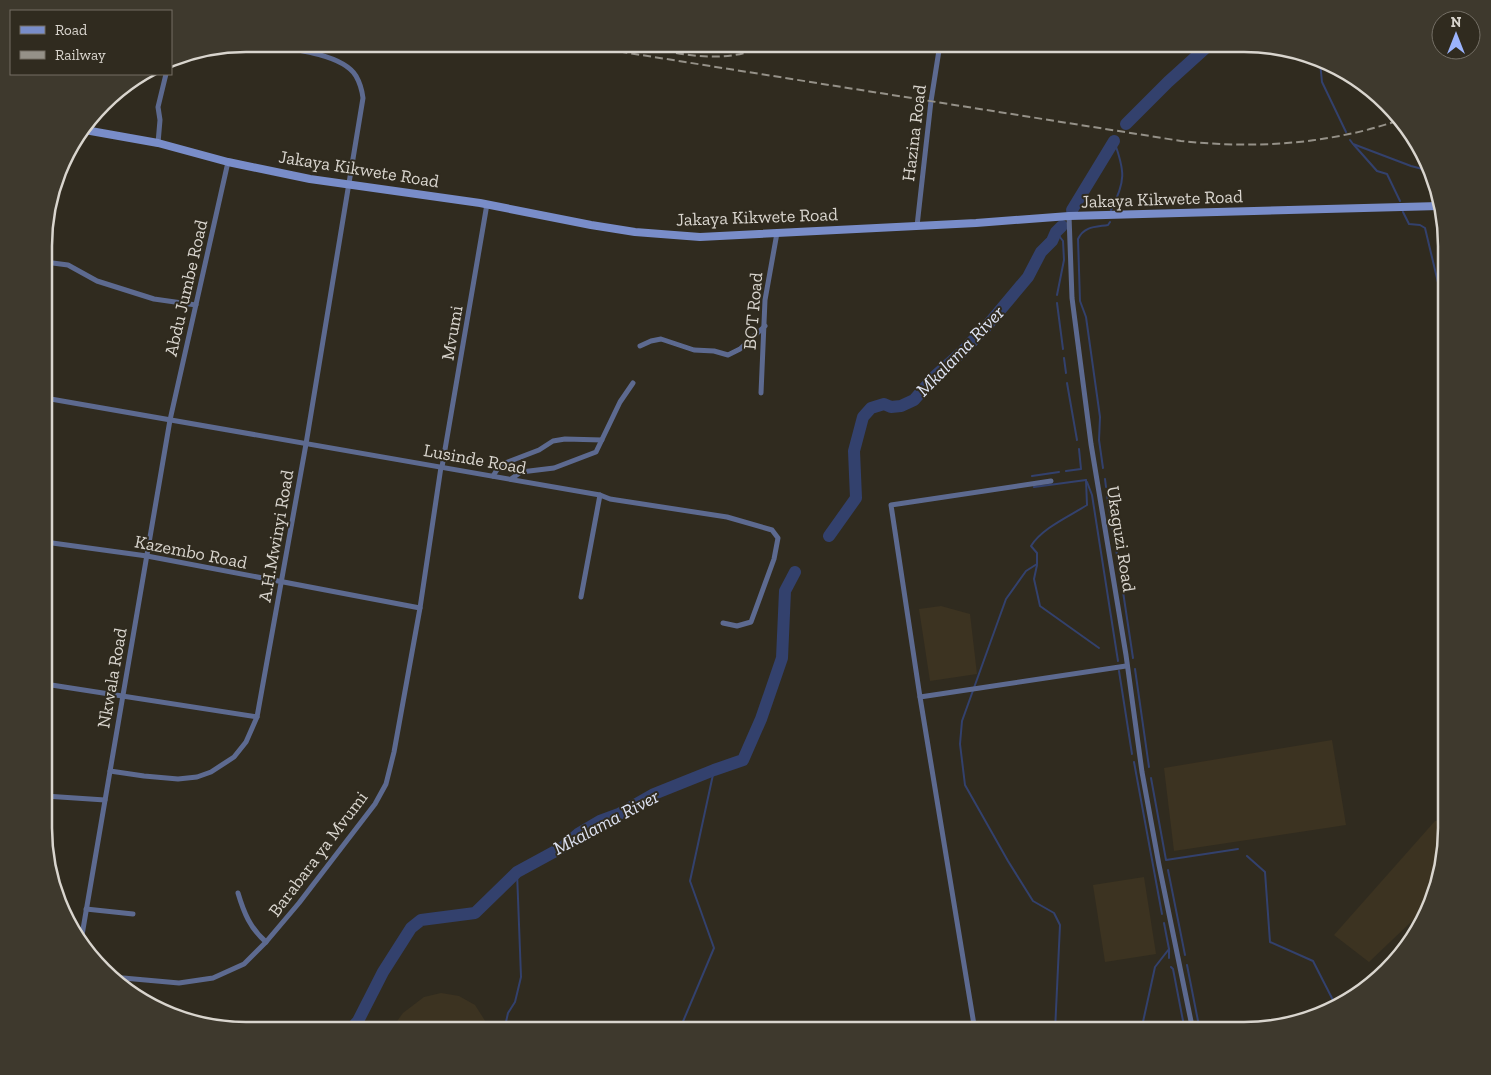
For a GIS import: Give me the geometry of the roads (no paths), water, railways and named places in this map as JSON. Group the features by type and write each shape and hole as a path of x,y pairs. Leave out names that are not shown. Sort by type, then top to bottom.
{"main road":[{"name":"Jakaya Kikwete Road","path":"91,131 158,143 228,162 310,180 487,204 635,232 700,237 1069,216 1434,206"}],"street":[{"name":"A.H.Mwinyi Road","path":"110,771 178,779 197,777 211,772 234,756 246,742 257,717 306,444 363,98 355,74 341,63 325,56 302,52"},
{"name":"Hazina Road","path":"917,226 931,101 939,52"},
{"path":"158,143 160,120 158,106 166,75"},
{"name":"Abdu Jumbe Road","path":"170,420 228,162"},
{"name":"Mvumi","path":"442,467 487,204"},
{"name":"Ukaguzi Road","path":"1069,216 1072,298 1091,444 1159,865 1191,1022"},
{"name":"BOT Road","path":"761,393 765,300 777,233"},
{"path":"52,263 68,265 97,281 154,299 196,305"},
{"path":"640,346 651,341 662,340 694,350 714,351 728,355 740,349 765,326"},
{"path":"510,479 521,472 554,468 596,452 620,402 633,383"},
{"name":"Lusinde Road","path":"52,399 600,495 610,499 727,517 772,530 778,538 774,559 751,622 736,626 723,624"},
{"name":"Nkwala Road","path":"82,932 170,420"},
{"path":"493,476 500,465 539,450 553,441 565,439 602,440"},
{"name":"Barabara ya Mvumi","path":"122,977 179,983 213,978 244,964 299,904 375,804 386,784 394,752 420,608 442,467"},
{"path":"974,1022 920,697 891,505 1051,481"},
{"path":"581,597 600,495"},
{"name":"Kazembo Road","path":"52,543 146,556 420,608"},
{"path":"920,697 1126,666"},
{"path":"52,685 257,717"},
{"path":"52,796 105,800"},
{"path":"238,893 244,914 255,933 266,942"},
{"path":"86,909 133,914"}],"waterway":[{"name":"Mkalama River","path":"1126,124 1201,52"},
{"path":"1321,68 1322,82 1346,132"},
{"path":"1350,140 1353,144 1422,169"},
{"path":"1111,210 1119,191 1122,176 1122,168 1114,141"},
{"name":"Mkalama River","path":"1072,210 1114,141"},
{"path":"1354,145 1377,171 1387,174 1400,201"},
{"path":"1403,212 1409,224 1420,225 1425,228 1438,282"},
{"path":"1103,468 1099,440 1100,417 1086,317 1080,301 1078,239 1087,229 1108,225 1110,222"},
{"name":"Mkalama River","path":"829,536 856,498 854,451 863,417 871,408 884,404 891,407 901,406 914,400 935,376 986,327 1028,277 1041,252 1052,241 1056,232 1062,226"},
{"path":"1056,232 1063,241 1064,260 1057,295"},
{"path":"1057,303 1063,349"},
{"path":"1064,358 1066,373"},
{"path":"1067,383 1077,440"},
{"path":"1066,471 1081,469 1079,449"},
{"path":"1032,476 1059,472"},
{"path":"1105,479 1106,487"},
{"path":"1034,487 1086,480"},
{"path":"1055,1022 1060,925 1054,913 1033,901 965,785 960,744 962,721 1006,599 1026,571 1037,564 1037,553 1031,546 1049,528 1087,505 1086,480"},
{"path":"1087,482 1092,495 1118,661"},
{"path":"1107,495 1120,573"},
{"path":"1037,565 1034,579 1040,606 1099,648"},
{"name":"Mkalama River","path":"357,1022 383,972 411,928 421,920 475,913 517,872 563,847 578,834 600,821 619,814 654,794 743,760 761,719 782,658 785,591 795,572"},
{"path":"1122,585 1133,658"},
{"path":"1135,669 1149,767"},
{"path":"1119,671 1132,754"},
{"path":"1134,762 1162,914"},
{"path":"683,1022 714,948 690,881 714,770"},
{"path":"1151,778 1166,860 1238,849"},
{"path":"1247,856 1265,872 1270,942 1313,961 1333,1001"},
{"path":"1168,870 1185,955"},
{"path":"506,1022 508,1013 515,1002 521,977 517,872"},
{"path":"1164,923 1169,958"},
{"path":"1143,1022 1155,967 1169,949"},
{"path":"1187,965 1198,1022"},
{"path":"1171,967 1173,969 1183,1022"}],"railway":[{"path":"622,52 1181,141 1244,145 1286,143 1349,134 1393,122"},
{"path":"676,53 711,57 748,52"}]}
